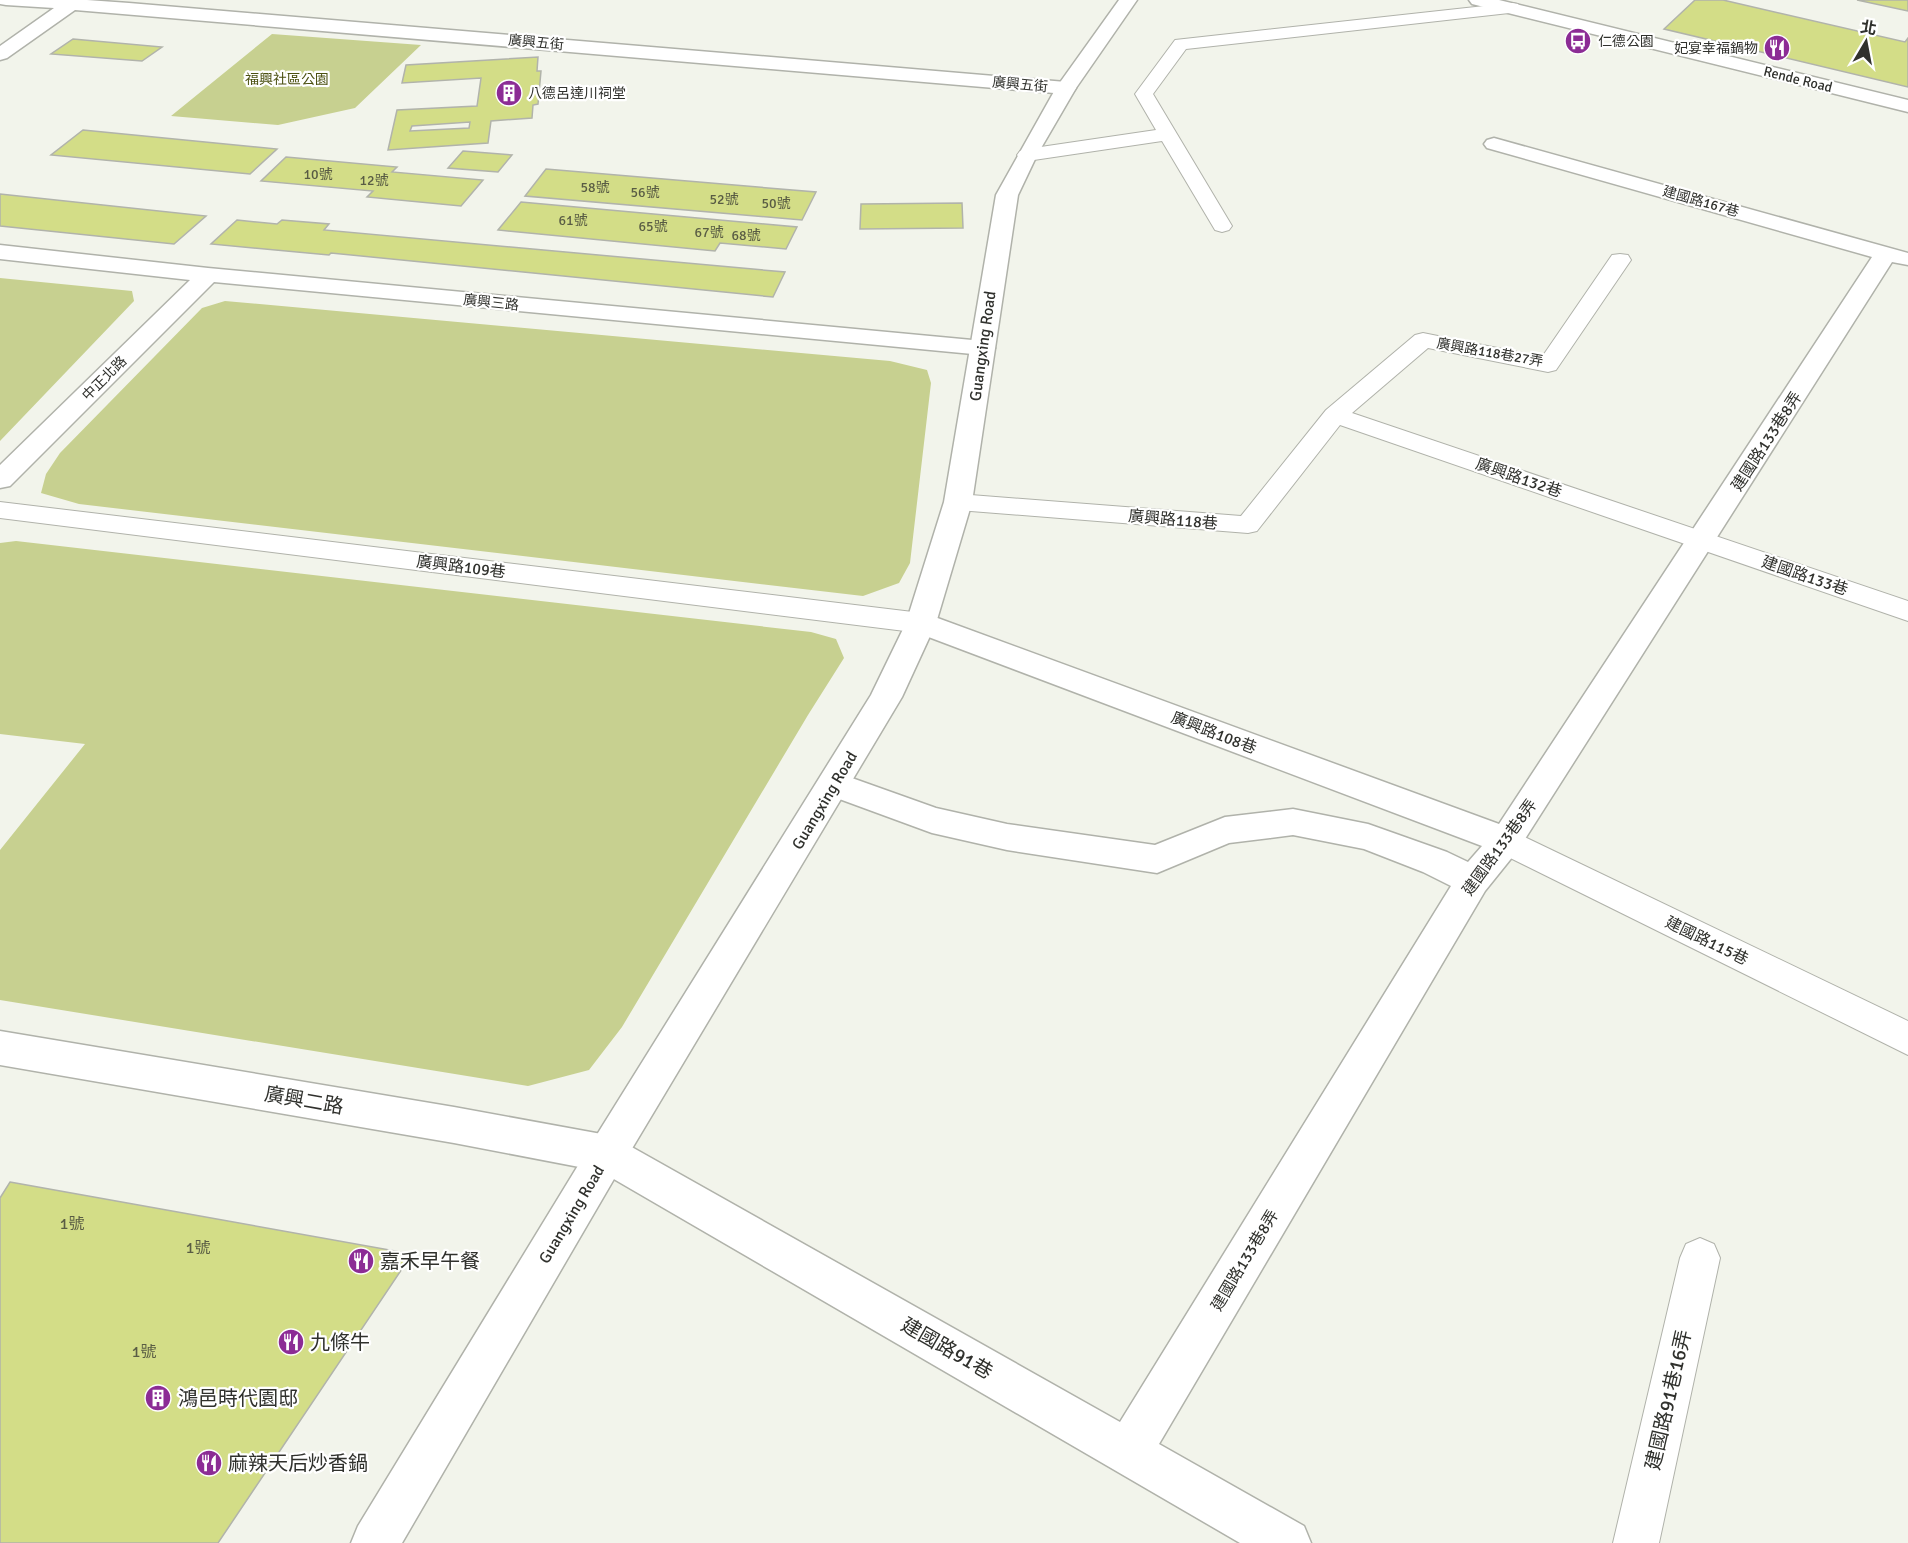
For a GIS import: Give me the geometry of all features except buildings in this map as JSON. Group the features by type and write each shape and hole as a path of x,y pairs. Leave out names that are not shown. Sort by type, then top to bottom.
{"street":[{"name":"廣興五街","path":"6,0 75,2 1066,88"},
{"name":"Guangxing Road","path":"375,1543 607,1154 835,784 886,697 921,623 958,502 990,291 1008,195 1027,155 1066,88 1128,0"},
{"name":"Rende Road","path":"1478,0 1908,106"},
{"path":"0,54 75,2"},
{"name":"建國路167巷","path":"1494,144 1897,256"},
{"name":"廣興三路","path":"0,252 207,275 983,348"},
{"name":"建國路133巷8弄","path":"1128,1452 1473,881 1506,842 1702,539 1897,256"},
{"name":"中正北路","path":"0,480 207,275"},
{"name":"廣興路108巷","path":"921,623 1506,842"},
{"path":"835,784 932,820 1007,837 1157,859 1225,830 1293,822 1368,837 1435,862 1473,881"},
{"name":"廣興二路","path":"0,1048 454,1125 607,1154"},
{"name":"建國路91巷","path":"607,1154 1287,1543"}],"lane":[{"path":"1222,225 1144,94 1181,45 1512,8"},
{"path":"1027,155 1168,134"},
{"name":"廣興路118巷27弄","path":"1335,415 1423,340 1548,365 1620,260"},
{"name":"廣興路132巷","path":"1335,415 1702,539"},
{"name":"廣興路118巷","path":"958,502 1248,525 1335,415"},
{"name":"廣興路109巷","path":"0,510 921,623"},
{"name":"建國路133巷","path":"1702,539 1908,611"},
{"name":"建國路115巷","path":"1506,842 1908,1039"},
{"name":"建國路91巷16弄","path":"1636,1543 1700,1258"}],"green space":[{"name":"福興社區公園","path":"272,34 421,45 355,108 278,125 171,116"},
{"path":"0,278 132,291 134,301 0,441"},
{"path":"225,301 890,361 927,370 931,383 910,563 899,583 863,596 79,504 41,493 46,474 60,453 202,308"},
{"path":"16,541 811,632 836,639 844,658 622,1027 589,1070 528,1086 0,1000 0,850 85,744 0,734 0,543"}],"place":[{"name":"仁德公園","path":"1578,41"},
{"name":"妃宴幸福鍋物","path":"1777,48"},
{"name":"八德呂達川祠堂","path":"509,93"},
{"name":"嘉禾早午餐","path":"361,1261"},
{"name":"九條牛","path":"291,1342"},
{"name":"鴻邑時代園邸","path":"158,1398"},
{"name":"麻辣天后炒香鍋","path":"209,1463"}]}
